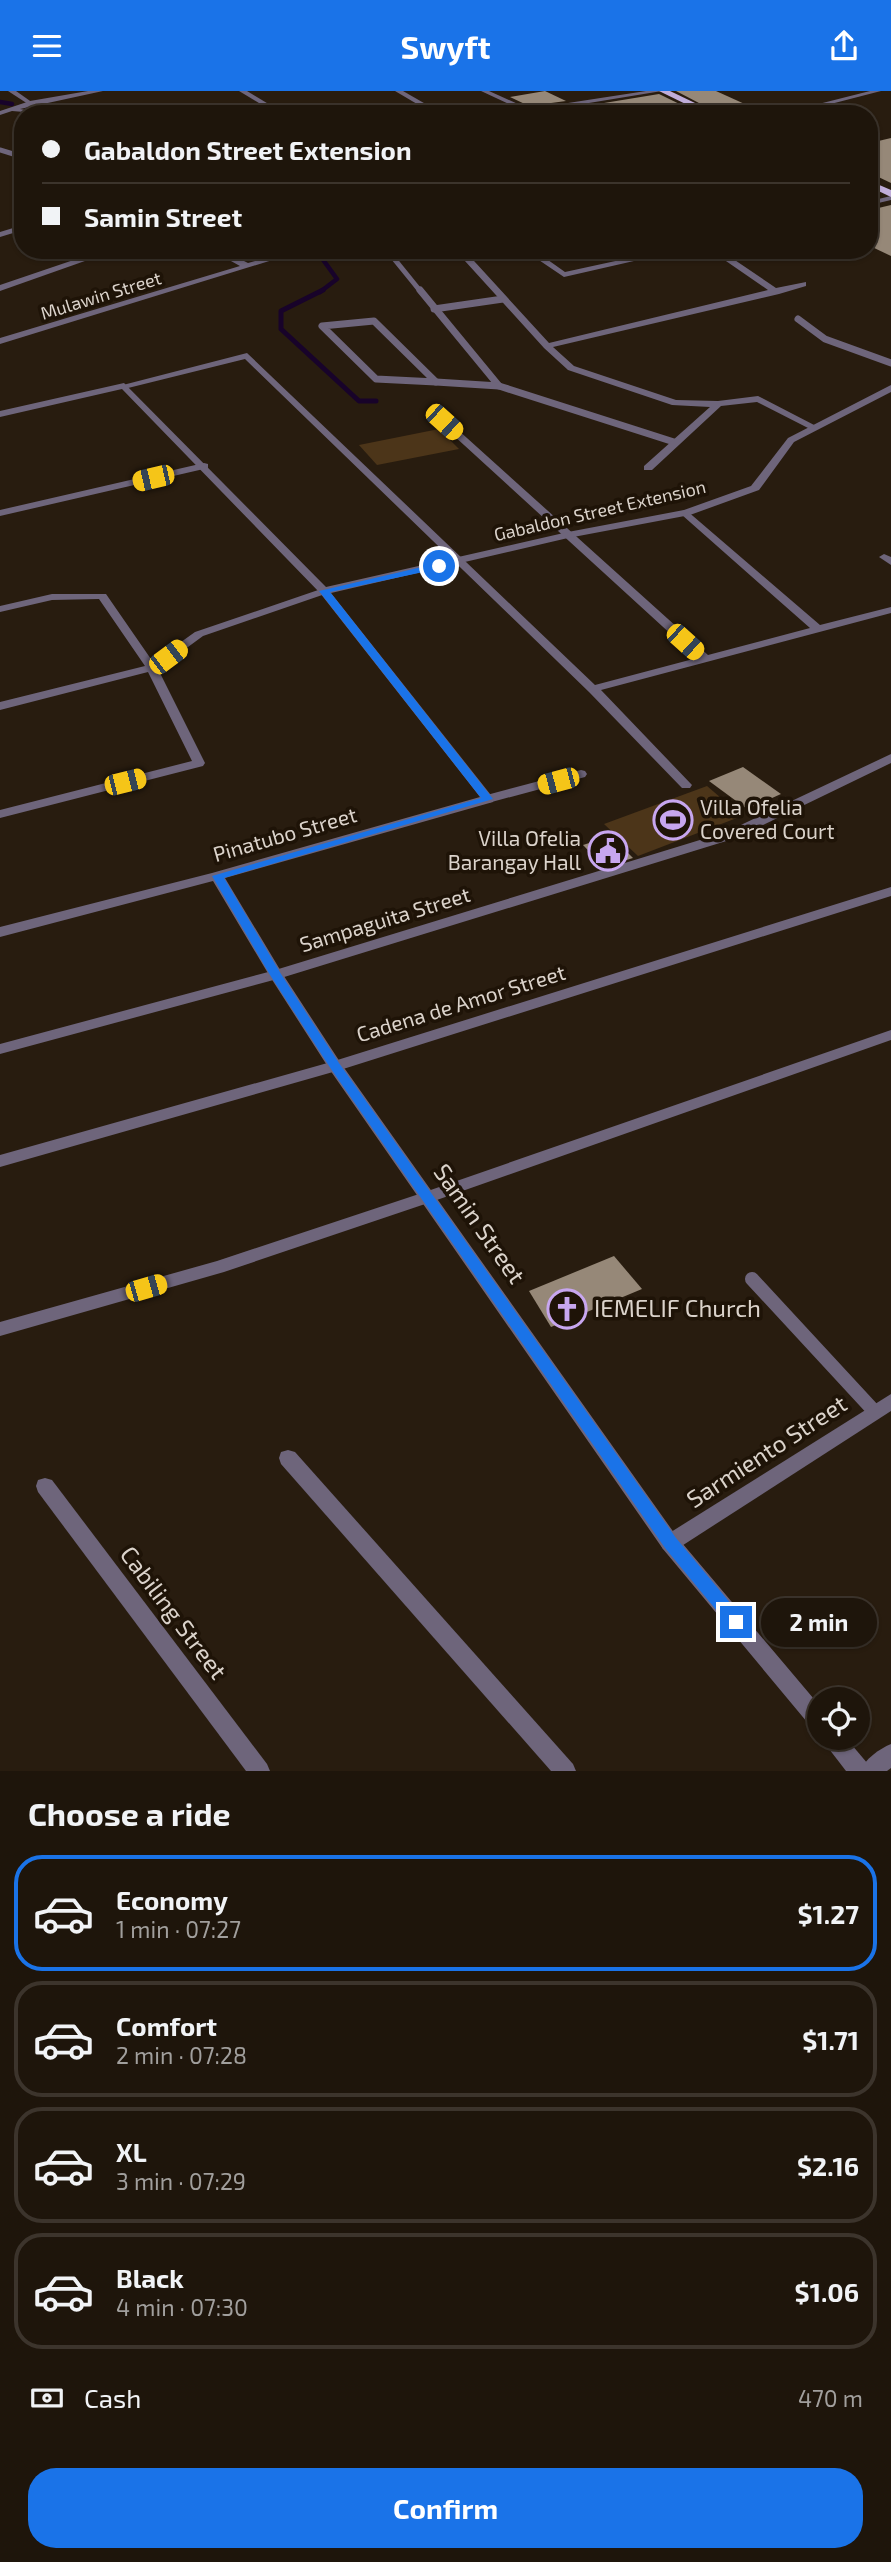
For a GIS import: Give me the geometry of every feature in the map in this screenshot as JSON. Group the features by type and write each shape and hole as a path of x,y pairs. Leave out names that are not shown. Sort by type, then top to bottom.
{"main road":[{"path":"661,91 694,105"}],"street":[{"path":"11,91 30,103"},
{"path":"23,105 100,91"},
{"path":"242,91 266,105"},
{"path":"398,91 424,105"},
{"path":"484,91 515,105"},
{"path":"568,105 661,91"},
{"path":"820,105 878,91"},
{"path":"0,110 14,108"},
{"path":"10,109 14,110"},
{"path":"0,288 85,259"},
{"path":"233,259 245,265"},
{"name":"Mulawin Street","path":"0,341 165,293 268,259"},
{"path":"467,259 547,346 571,367 675,403 718,404 758,399 813,427"},
{"path":"541,259 564,275 637,259"},
{"path":"728,259 776,292"},
{"path":"547,346 803,284"},
{"path":"0,414 247,356 593,688 686,785"},
{"path":"124,386 324,591 488,799"},
{"name":"Gabaldon Street Extension","path":"152,668 199,633 324,591 568,535 686,513 755,488 791,440 891,388"},
{"path":"648,468 718,404"},
{"path":"444,422 705,660"},
{"path":"0,513 204,466"},
{"path":"686,513 818,629"},
{"path":"0,609 52,597 102,596 152,668 199,763 0,814"},
{"path":"593,688 891,610"},
{"path":"0,706 152,668"},
{"name":"Sampaguita Street","path":"0,1049 276,975 731,835 891,758"},
{"name":"Pinatubo Street","path":"0,932 217,876 581,774"},
{"name":"Samin Street","path":"217,876 276,975 335,1066 670,1543 807,1707"},
{"name":"Cadena de Amor Street","path":"0,1161 335,1066 891,891"},
{"path":"0,1329 218,1267 428,1197 891,1035"},
{"name":"Sarmiento Street","path":"670,1543 883,1407"},
{"path":"288,1458 565,1771"},
{"name":"Cabiling Street","path":"46,1486 259,1771"},
{"path":"843,1750 860,1771"},
{"path":"871,1771 891,1754"}],"lane":[{"path":"394,259 499,386"},
{"path":"434,309 503,299"},
{"path":"798,319 825,339 891,363"},
{"path":"438,384 374,321 322,326 376,379 438,384 499,386 674,442"},
{"path":"752,1279 883,1407"}],"shaded area":[{"path":"439,429 459,449 377,465 359,445"},
{"name":"Villa Ofelia Covered Court","path":"707,786 742,816 638,856 604,824"}],"building":[{"path":"545,91 566,101 527,105 510,97"},
{"path":"676,91 716,91 747,105 703,105"},
{"path":"659,94 682,105 604,105"},
{"path":"891,138 891,183 878,177 878,141"},
{"path":"891,205 891,256 878,250 878,208"},
{"path":"743,767 781,794 747,809 709,781"},
{"name":"Villa Ofelia Barangay Hall","path":"611,836 633,858 604,867 583,845"},
{"name":"IEMELIF Church","path":"614,1256 642,1289 551,1327 529,1291"}],"waterway":[{"path":"0,102 12,104"},
{"path":"322,291 337,279 323,259"},
{"path":"322,291 281,311 281,329 359,401 376,401"}],"place":[{"name":"Villa Ofelia Covered Court","path":"673,820"},
{"name":"Villa Ofelia Barangay Hall","path":"608,851"},
{"name":"IEMELIF Church","path":"567,1309"}],"route":[{"path":"439,566 324,591 488,799 217,876 276,975 335,1066 670,1543 736,1622"}]}
